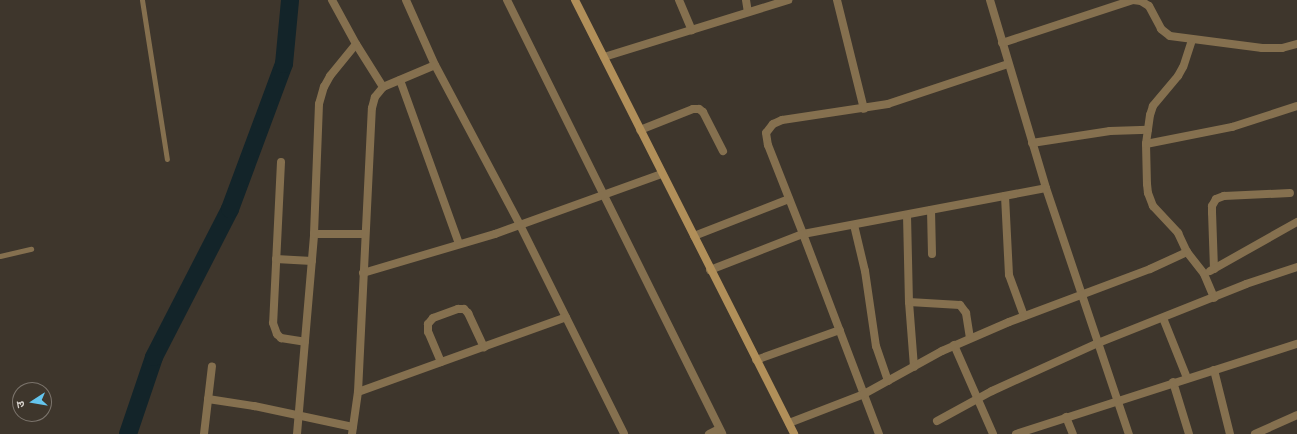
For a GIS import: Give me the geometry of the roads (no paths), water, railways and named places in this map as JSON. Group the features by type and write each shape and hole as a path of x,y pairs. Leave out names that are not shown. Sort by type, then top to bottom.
{"main road":[{"path":"574,0 794,434"}],"street":[{"path":"332,0 356,44 383,87"},
{"path":"406,0 435,65 520,225 624,434"},
{"path":"507,0 721,431 709,434"},
{"path":"678,0 692,30"},
{"path":"746,0 748,12"},
{"path":"604,57 788,0"},
{"path":"837,0 864,109"},
{"path":"990,0 1046,188 1129,434"},
{"path":"1002,43 1133,0 1141,1 1149,6 1161,29 1170,36 1192,40 1272,48 1297,44"},
{"path":"1192,40 1183,67 1178,76 1153,106 1150,115 1146,144 1147,184 1150,200 1157,211 1178,233 1187,252 1204,274 1214,298"},
{"path":"297,434 300,415 314,234 321,95 330,76 356,44"},
{"path":"880,434 804,234 768,145 766,133 769,128 782,120 832,111 864,109 888,104 1008,64"},
{"path":"208,399 300,415 352,430 358,392 372,108 376,97 383,87 435,65"},
{"path":"400,80 459,244"},
{"path":"1146,144 1232,127 1297,106"},
{"path":"640,130 693,109 699,109 723,151"},
{"path":"1032,143 1110,131 1148,130"},
{"path":"281,162 273,324 274,329 281,338 305,342"},
{"path":"364,273 520,225 662,174"},
{"path":"710,270 804,234 1046,188"},
{"path":"1214,269 1212,206 1216,199 1224,196 1290,193"},
{"path":"1005,196 1009,275 1024,316"},
{"path":"694,236 789,199"},
{"path":"931,210 932,254"},
{"path":"907,215 909,302 914,367"},
{"path":"1204,274 1297,222"},
{"path":"854,225 865,271 876,346 888,381"},
{"path":"314,234 365,234"},
{"path":"789,423 864,394 970,338 1024,316 1150,269 1187,252"},
{"path":"276,259 312,261"},
{"path":"937,421 978,399 1098,343 1246,284 1297,267"},
{"path":"909,302 960,305 966,313 970,338"},
{"path":"441,362 428,332 428,324 433,318 458,309 464,309 468,313 484,347"},
{"path":"358,392 566,317"},
{"path":"1163,318 1187,378"},
{"path":"756,360 840,330"},
{"path":"1016,434 1173,382 1297,344"},
{"path":"954,346 994,434"},
{"path":"204,434 212,366"},
{"path":"1214,370 1230,434"},
{"path":"1173,382 1189,434"},
{"path":"1255,434 1297,415"},
{"path":"1066,417 1073,434"}],"lane":[{"path":"142,0 167,159"},
{"path":"0,256 31,249"}],"waterway":[{"path":"128,434 154,357 230,209 284,64 290,0"}]}
